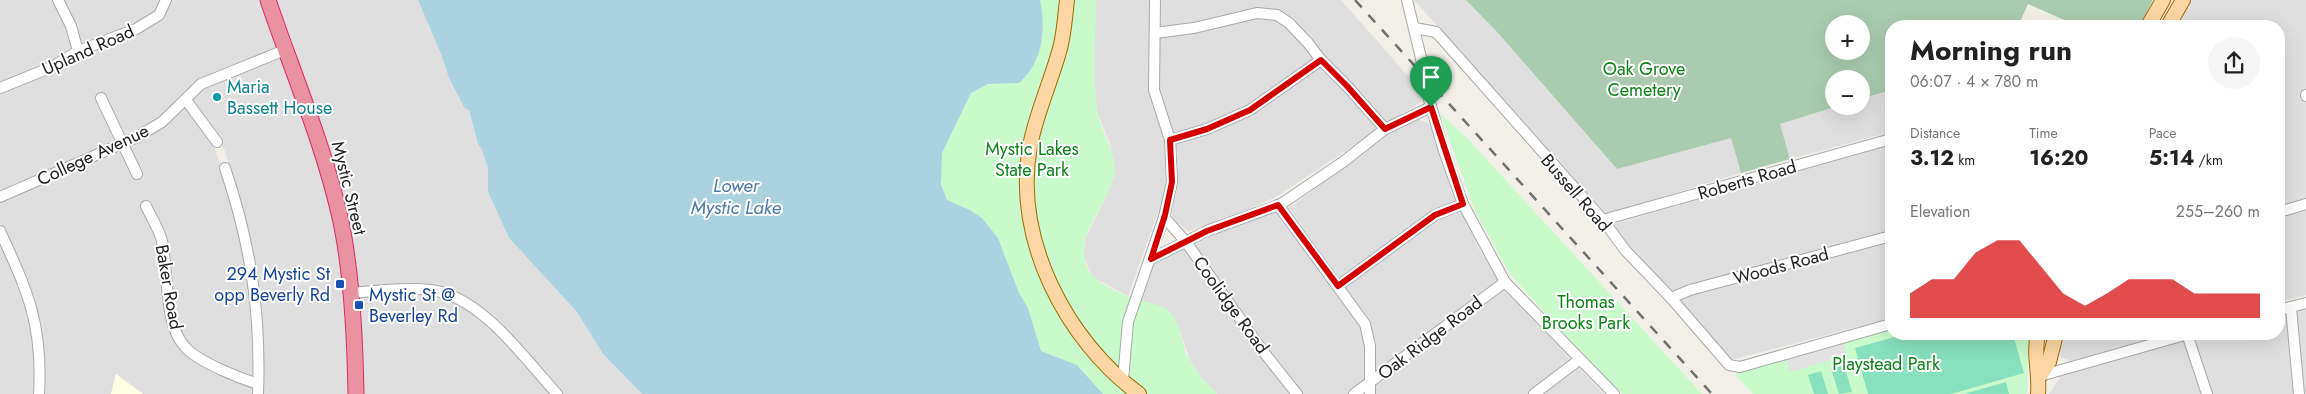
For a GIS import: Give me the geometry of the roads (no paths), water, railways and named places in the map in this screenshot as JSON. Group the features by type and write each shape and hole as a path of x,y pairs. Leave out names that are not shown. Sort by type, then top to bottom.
{"highway":[{"name":"Mystic Street","path":"268,0 316,135 335,197 342,229 350,293 356,394"}],"main road":[{"path":"1067,0 1059,51 1030,147 1029,203 1040,257 1060,302 1092,350 1139,394"},
{"path":"2151,20 2163,0"},
{"path":"2171,20 2183,0"},
{"path":"2037,340 2034,352 2040,376 2038,394"},
{"path":"2040,376 2049,362 2054,340"}],"street":[{"path":"58,0 71,26 78,51"},
{"name":"Upland Road","path":"0,88 52,67 78,51 149,22 159,15 166,0"},
{"path":"1123,380 1128,322 1151,259 1172,182 1170,140 1154,90 1155,0"},
{"path":"1407,0 1416,28 1431,107 1463,204 1505,282 1614,394"},
{"path":"1155,33 1194,28 1257,14 1277,15 1302,36 1321,60 1385,129"},
{"name":"Bussell Road","path":"1416,28 1436,32 1603,220 1625,250 1671,298 1724,361 1733,367 1885,326"},
{"name":"College Avenue","path":"0,197 148,131 186,100 201,84 285,50"},
{"path":"1170,140 1207,129 1250,110 1321,60"},
{"path":"100,98 124,143 137,174"},
{"path":"186,100 216,142"},
{"path":"1151,259 1207,231 1278,205 1343,162 1385,129 1431,107"},
{"name":"Roberts Road","path":"1603,220 1885,140"},
{"path":"226,168 240,214 253,271 259,355 258,389"},
{"path":"1338,286 1435,215 1463,204"},
{"path":"2285,210 2306,204"},
{"path":"1278,205 1365,324 1370,346 1370,394"},
{"name":"Baker Road","path":"146,206 161,239 174,332 187,350 258,389"},
{"name":"Coolidge Road","path":"1164,217 1186,242 1262,350 1297,394"},
{"path":"0,231 16,262 37,326 40,369 39,394"},
{"name":"Woods Road","path":"1671,298 1690,290 1885,238"},
{"name":"Oak Ridge Road","path":"1354,394 1505,282"},
{"path":"350,293 410,289 433,290 453,296 473,308 498,329 556,394"},
{"path":"2285,309 2306,303"},
{"path":"2291,308 2299,394"},
{"path":"2040,376 2166,340"},
{"path":"2189,340 2207,394"},
{"path":"1534,394 1579,360"}],"water":[{"name":"Lower Mystic Lake","path":"418,0 1040,0 1043,23 1041,45 1033,65 1019,83 988,84 971,93 942,153 941,184 947,200 970,210 982,218 998,238 1019,293 1028,308 1041,351 1077,365 1103,394 642,394 603,354 577,312 509,238 488,192 488,168 478,144 469,110 465,109 449,78"}],"railway":[{"path":"1355,0 1712,394"}],"place":[{"name":"Maria Bassett House","path":"217,97"},
{"name":"294 Mystic St opp Beverly Rd","path":"340,284"},
{"name":"Mystic St @ Beverley Rd","path":"359,305"}],"park label":[{"name":"Oak Grove Cemetery","path":"1644,79"},
{"name":"Mystic Lakes State Park","path":"1032,159"},
{"name":"Thomas Brooks Park","path":"1586,312"},
{"name":"Playstead Park","path":"1886,364"}]}
